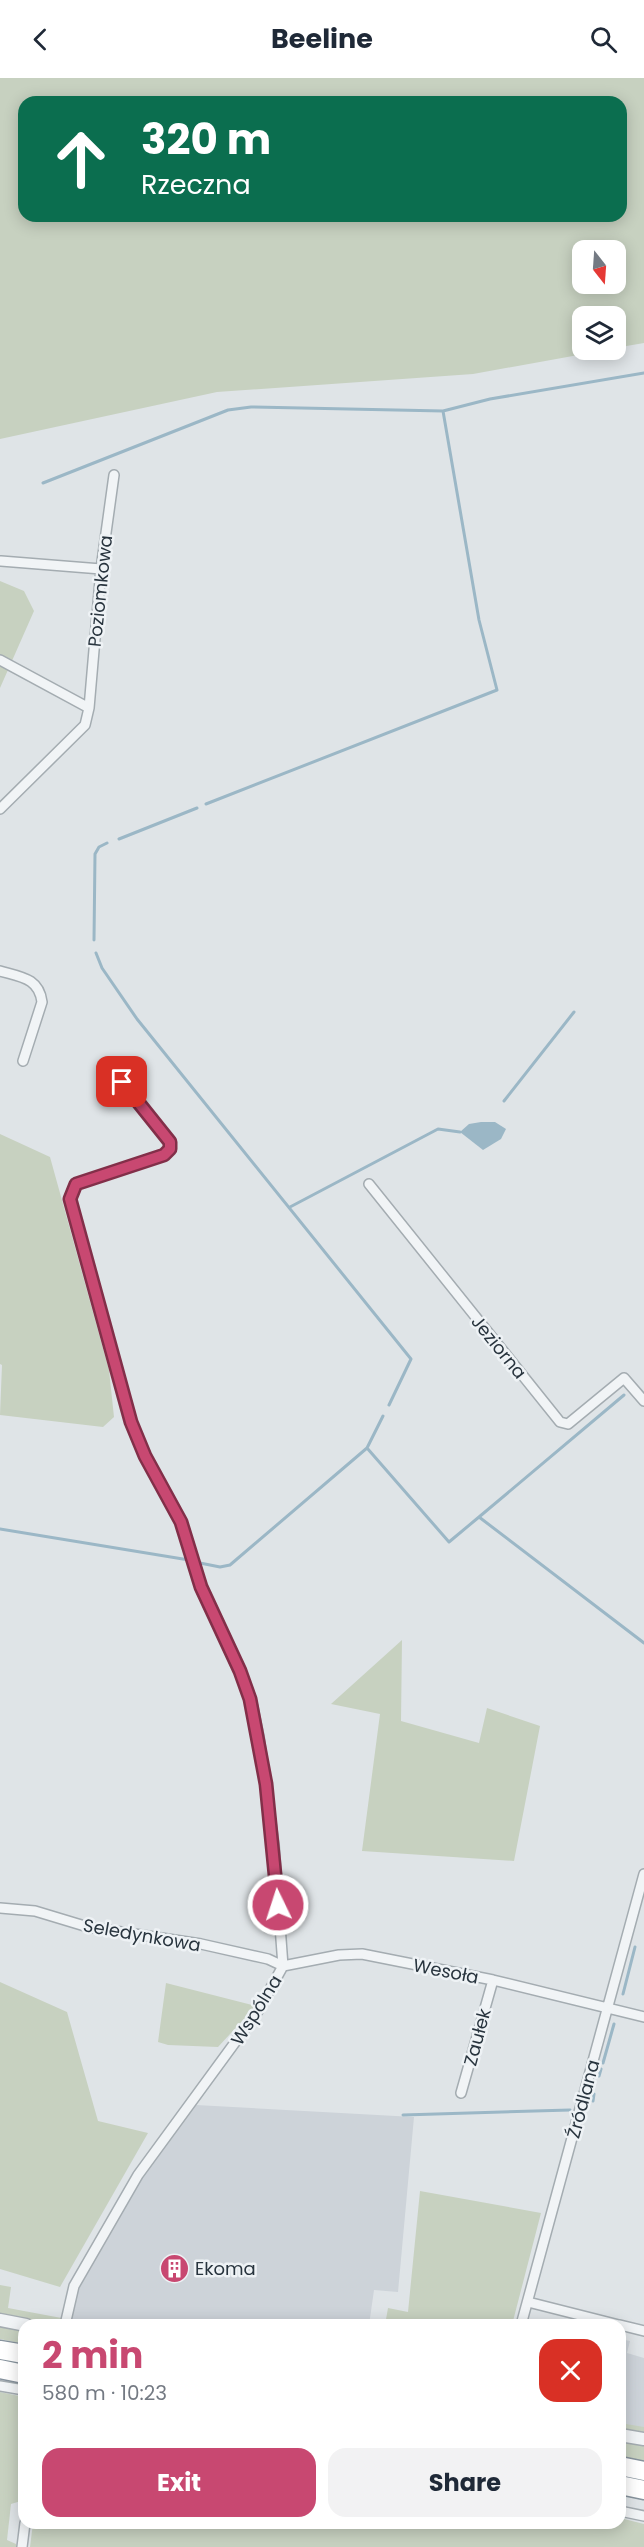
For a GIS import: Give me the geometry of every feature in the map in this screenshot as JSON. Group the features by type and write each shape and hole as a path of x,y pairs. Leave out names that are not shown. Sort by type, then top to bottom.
{"highway":[{"path":"0,2350 18,2353"},
{"path":"0,2369 18,2373"},
{"path":"626,2467 644,2471"},
{"path":"626,2486 644,2490"}],"street":[{"name":"Poziomkowa","path":"89,708 100,569 114,475"},
{"path":"2,561 100,569"},
{"path":"0,660 89,708 85,725 0,809"},
{"path":"0,971 32,980 38,986 41,996 42,1002 23,1062"},
{"name":"Wspólna","path":"66,2319 78,2277 138,2175 246,2029 272,1990 283,1966 274,1845 259,1737 250,1699 240,1671 201,1587 181,1522 145,1456 131,1422 70,1199 76,1184 164,1155 170,1149 170,1142 110,1066"},
{"name":"Jeziorna","path":"369,1184 560,1422 568,1424 624,1378 644,1401"},
{"name":"Źródlana","path":"523,2319 644,1874"},
{"name":"Seledynkowa","path":"0,1908 35,1911 88,1927 201,1944 268,1959 283,1966"},
{"name":"Wesoła","path":"283,1966 339,1955 362,1954 493,1980 644,2017"},
{"name":"Zaułek","path":"461,2093 493,1980"},
{"path":"528,2302 595,2319"},
{"path":"0,2320 18,2323"},
{"path":"626,2327 644,2331"},
{"path":"0,2385 18,2389"},
{"path":"626,2436 644,2439"},
{"path":"626,2512 644,2516"},
{"path":"22,2547 24,2529"}],"shaded area":[{"path":"196,2105 414,2117 398,2292 374,2290 370,2319 66,2319 69,2303 138,2175"},
{"path":"626,2340 630,2341 627,2353 644,2358 644,2428 626,2425"}],"green space":[{"path":"0,78 644,78 644,343 626,346 626,306 572,306 572,356 473,374 217,392 0,439"},
{"path":"0,581 24,591 34,611 0,688"},
{"path":"0,1134 50,1157 109,1370 114,1417 103,1427 0,1415 2,1365 0,1364"},
{"path":"402,1640 401,1721 479,1743 487,1708 540,1726 514,1861 362,1851 380,1714 331,1704"},
{"path":"0,1982 67,2012 98,2121 148,2133 60,2287 0,2269"},
{"path":"166,1983 256,2006 218,2047 168,2045 158,2042"},
{"path":"420,2191 541,2213 514,2319 386,2319 388,2308 408,2312"},
{"path":"0,2285 11,2287 8,2308 67,2319 18,2319 18,2343 0,2339"},
{"path":"0,2392 18,2396 18,2502 11,2504 7,2540 16,2544 16,2547 0,2547"},
{"path":"626,2424 644,2427 644,2461 626,2457"},
{"path":"626,2520 644,2524 644,2547 30,2547 32,2529 626,2529"}],"water":[{"path":"495,1122 506,1129 501,1139 483,1150 460,1132 469,1124"}],"waterway":[{"path":"206,804 497,690 479,620 443,411 490,399 644,373"},
{"path":"43,483 228,410 251,407 443,411"},
{"path":"119,839 197,808"},
{"path":"94,940 95,854 99,847 107,843"},
{"path":"96,953 102,968 137,1019 411,1359 389,1405"},
{"path":"504,1101 574,1012"},
{"path":"290,1207 438,1129 460,1132"},
{"path":"479,1517 624,1395"},
{"path":"200,1563 220,1567 230,1565 367,1448 383,1416"},
{"path":"367,1448 449,1542 479,1517 644,1643"},
{"path":"0,1529 189,1560"},
{"path":"623,1994 635,1947"},
{"path":"603,2063 614,2024"},
{"path":"599,2076 601,2069"},
{"path":"593,2101 594,2094"},
{"path":"403,2115 570,2110"}],"place":[{"name":"Ekoma","path":"174,2268"}],"route":[{"path":"122,1082 170,1142 170,1149 164,1155 76,1184 70,1199 131,1422 145,1456 181,1522 201,1587 240,1671 250,1699 259,1737 266,1784 274,1845 278,1905"}]}
